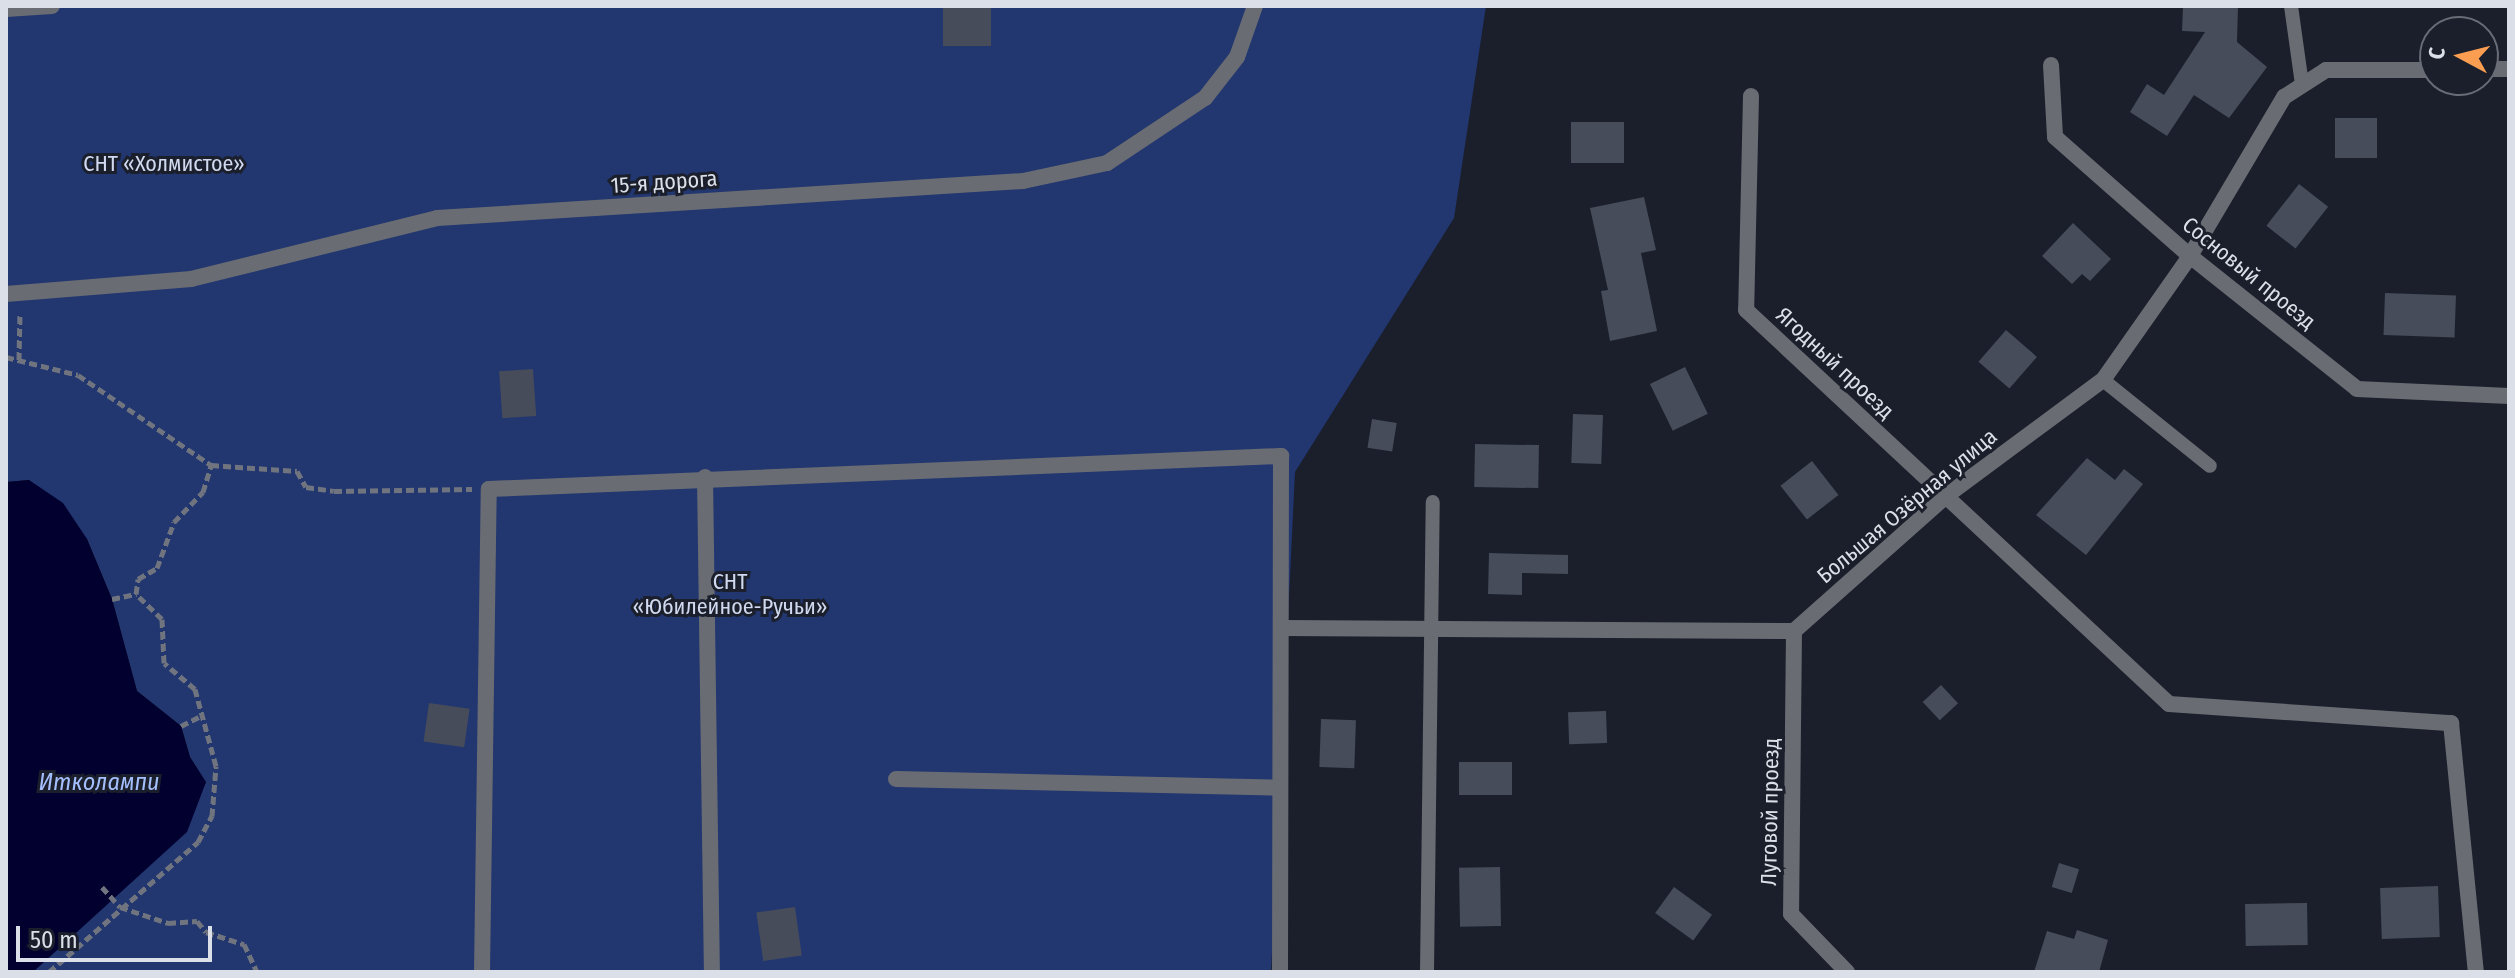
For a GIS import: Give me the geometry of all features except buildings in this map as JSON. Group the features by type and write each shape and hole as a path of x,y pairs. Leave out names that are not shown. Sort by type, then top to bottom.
{"street":[{"path":"6,9 52,6"},
{"name":"15-я дорога","path":"13,293 191,279 437,218 1023,181 1107,163 1205,98 1237,57 1255,6"},
{"name":"Сосновый проезд","path":"2051,65 2055,137 2190,256 2357,389 2509,396"},
{"name":"Большая Озёрная улица","path":"1794,631 1946,496 2103,380 2190,256 2284,97 2326,70 2419,70"},
{"name":"Ягодный проезд","path":"1751,96 1746,310 2169,704 2451,723 2476,972"},
{"path":"482,972 489,489 705,477 1281,456 1280,972"},
{"path":"705,477 712,972"},
{"path":"1282,628 1794,631"},
{"name":"Луговой проезд","path":"1794,631 1791,914 1847,972"},
{"path":"896,779 1279,788"}],"lane":[{"path":"2291,6 2302,84"},
{"path":"2103,380 2210,466"},
{"path":"1427,972 1433,502"}],"path":[{"path":"13,293 19,360"},
{"path":"6,357 78,375 211,465 297,471 306,487 334,491 489,489"},
{"path":"136,594 138,579 157,568 174,522 203,492 211,465"},
{"path":"112,599 136,594"},
{"path":"49,972 198,842 212,816 216,766 199,717 195,689 164,663 162,619 136,594"},
{"path":"181,726 199,717"},
{"path":"102,887 120,907 168,923 197,921 206,932 244,944 257,972"}],"green space":[{"name":"СНТ «Юбилейное-Ручьи»","path":"6,6 1486,6 1454,218 1295,472 1271,972 33,972 112,898 206,783 190,757 181,726 137,691 112,599 87,539 29,480 6,482"}],"water":[{"name":"Итколампи","path":"29,480 63,503 87,539 112,599 137,691 181,726 190,757 206,782 187,832 33,972 6,972 6,482"}],"park label":[{"name":"СНТ «Холмистое»","path":"164,164"}]}
